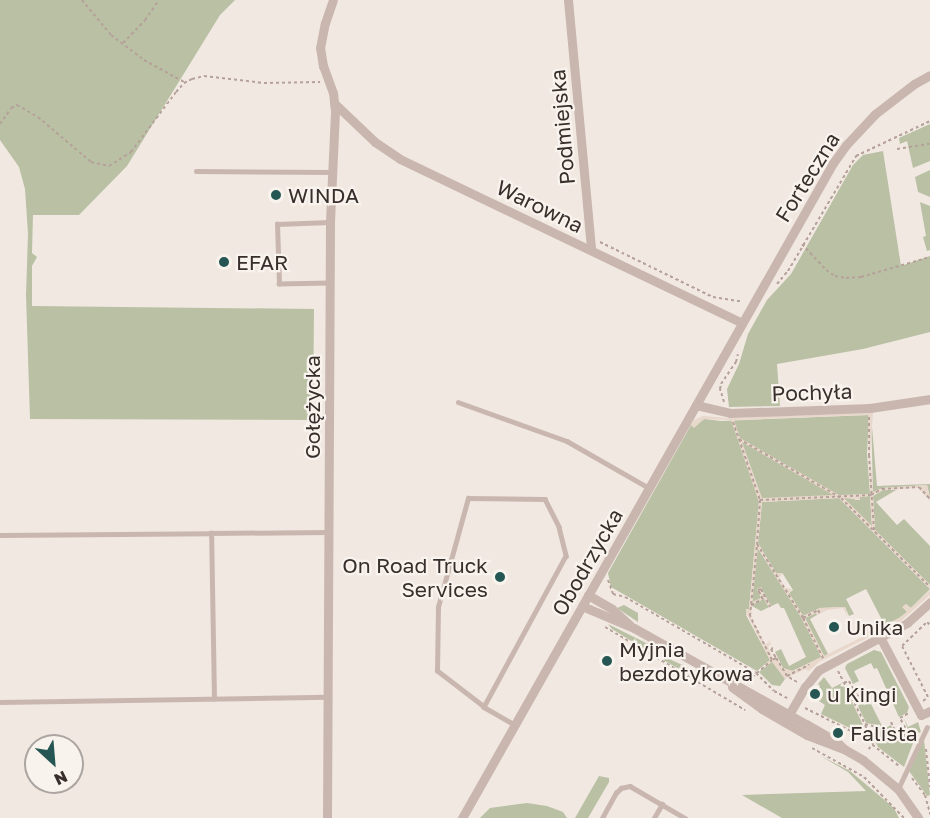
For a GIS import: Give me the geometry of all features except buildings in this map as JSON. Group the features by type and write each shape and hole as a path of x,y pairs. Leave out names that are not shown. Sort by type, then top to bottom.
{"street":[{"name":"Gołężycka","path":"327,818 330,222 334,103 321,61 320,48 333,0"},
{"name":"Podmiejska","path":"568,0 591,250"},
{"name":"Forteczna","path":"742,323 846,145 894,98 930,75"},
{"name":"Warowna","path":"334,103 392,155 742,323"},
{"name":"Obodrzycka","path":"462,818 742,323"},
{"name":"Pochyła","path":"696,405 730,413 870,408 930,399"},
{"path":"588,595 612,609 634,628"},
{"path":"788,716 815,673 827,664 907,623 929,604"},
{"path":"582,606 634,628 836,741 844,749"},
{"path":"880,637 921,715 930,711"},
{"path":"724,680 741,695 784,723 807,735 844,749 863,760 898,789 918,818"}],"lane":[{"path":"196,171 332,172"},
{"path":"330,222 277,224 279,284 330,283"},
{"path":"458,402 567,441 649,488"},
{"path":"484,707 566,556 559,527 545,499 468,498 438,607 436,671 484,707 515,725"},
{"path":"0,536 330,532"},
{"path":"211,533 214,699"},
{"path":"874,626 880,637"},
{"path":"0,702 329,697"},
{"path":"898,789 925,729"},
{"path":"602,818 621,788 630,786 685,818"},
{"path":"654,818 662,804"}],"path":[{"path":"82,0 111,35 144,60 184,83"},
{"path":"123,43 145,20 159,0"},
{"path":"0,124 11,108 17,105 38,117 91,162 109,166 131,152 144,138 184,83 204,76 264,83 329,81"},
{"path":"772,289 788,271 856,156 930,120"},
{"path":"897,149 930,144"},
{"path":"590,237 714,297 741,303 748,300"},
{"path":"790,238 803,245 826,270 835,276 846,278 861,277 930,257"},
{"path":"739,348 736,362 720,389 760,500 750,616 774,659 787,676 805,687"},
{"path":"870,408 871,495 874,531"},
{"path":"739,439 838,497 930,587"},
{"path":"760,500 871,495 882,489 919,487 930,499"},
{"path":"757,544 803,618 827,664"},
{"path":"751,604 763,599 758,590 761,589 770,607"},
{"path":"613,594 625,597 756,674 774,691 831,719 871,745 905,771 925,795 930,814"},
{"path":"803,618 818,610 820,614"},
{"path":"891,722 898,737 908,733 900,718 915,704 929,696 902,646 927,622 930,625"},
{"path":"773,648 771,649 774,659"},
{"path":"752,677 774,659"},
{"path":"787,676 827,664 836,667 872,739"},
{"path":"844,682 849,681 857,696 859,695"},
{"path":"855,704 862,700"},
{"path":"865,724 881,728 897,741 925,729"},
{"path":"869,749 872,739 881,728"},
{"path":"925,739 930,787"}],"green space":[{"path":"0,0 235,0 220,15 127,166 79,215 33,215 32,253 37,257 32,266 32,306 314,309 313,420 30,419 26,295 28,234 25,189 19,167 0,140"},
{"path":"930,124 930,161 913,168 907,141 900,144 899,138"},
{"path":"883,151 901,266 930,256 930,332 863,349 777,364 780,406 729,407 727,389 739,364 748,334 767,300 791,274 853,165 863,155"},
{"path":"930,170 930,197 918,192 915,177"},
{"path":"920,202 930,206 930,250 927,251 923,237 926,236"},
{"path":"869,415 867,454 870,494 765,499 759,502 749,609 746,615 770,660 757,671 611,587 608,573 691,425 694,427 704,419 721,421"},
{"path":"871,415 877,486 930,484 930,497 927,485 882,488 873,493"},
{"path":"883,490 896,490 876,502 897,525 904,519 930,546 930,585 875,530 873,496"},
{"path":"870,496 872,527 843,498 855,497 855,500 860,500 860,497"},
{"path":"839,498 930,589 911,608 906,604 903,607 907,612 880,628 878,624 881,618 866,589 846,599 854,614 849,616 845,607 820,608 803,616 789,593 793,590 783,574 776,573 758,543 762,502"},
{"path":"757,547 801,617 822,657 792,671 783,668 775,652 781,649 789,666 806,657 784,608 781,608 778,603 761,611 752,606"},
{"path":"624,605 638,613 638,622 617,608"},
{"path":"816,613 817,615 810,619 828,654 824,656 805,618"},
{"path":"608,624 652,646 654,655 612,629"},
{"path":"874,650 881,652 909,707 907,713 899,717 877,668 874,669 871,663 854,671 859,681 853,684 845,668 847,664"},
{"path":"667,658 689,668 690,675 663,660"},
{"path":"772,661 785,679 780,686 772,685 759,672"},
{"path":"824,677 832,688 842,683 840,686 845,687 864,727 856,731 821,714 825,705 816,699 820,692 818,684"},
{"path":"862,702 864,705 870,702 882,726 866,723 858,706"},
{"path":"904,718 908,727 918,722 921,732 898,740 884,729 891,725 898,739 909,733"},
{"path":"881,730 897,742 919,735 915,738 904,767 878,747 874,739"},
{"path":"924,740 930,795 927,796 909,771"},
{"path":"819,755 850,771 894,808 899,818 782,818 742,795 866,791 848,772"},
{"path":"599,776 609,778 609,782 588,818 575,818"},
{"path":"527,803 547,806 563,812 567,818 480,818 490,808"}],"shaded area":[{"path":"873,413 870,454 873,492 882,488 927,485 930,501 918,488 883,490 873,495 875,530 930,585 930,589 839,498 762,502 758,543 776,573 783,573 779,578 785,588 792,589 789,593 803,616 820,608 845,607 848,617 843,608 827,610 805,618 824,656 868,634 867,630 870,633 899,618 907,612 902,607 906,604 911,608 930,590 930,595 901,621 819,662 809,671 805,669 785,679 772,662 759,672 770,660 746,615 746,609 749,609 759,502 731,420 704,419 694,428 691,425 694,420 703,416 727,418","holes":["868,415 870,494 839,495 740,438 734,420","742,442 833,495 762,498","870,496 872,526 844,498 860,500 860,497","758,548 801,617 821,657 793,671 783,668 777,656 773,658 768,647 771,644 768,638 769,643 765,644 751,617 752,605 764,599 769,608 771,606 761,587 757,589 761,598 752,602"]}],"place":[{"name":"WINDA","path":"276,195"},
{"name":"EFAR","path":"224,262"},
{"name":"On Road Truck Services","path":"500,577"},
{"name":"Unika","path":"834,627"},
{"name":"Myjnia bezdotykowa","path":"607,661"},
{"name":"u Kingi","path":"815,694"},
{"name":"Falista","path":"838,733"}]}
